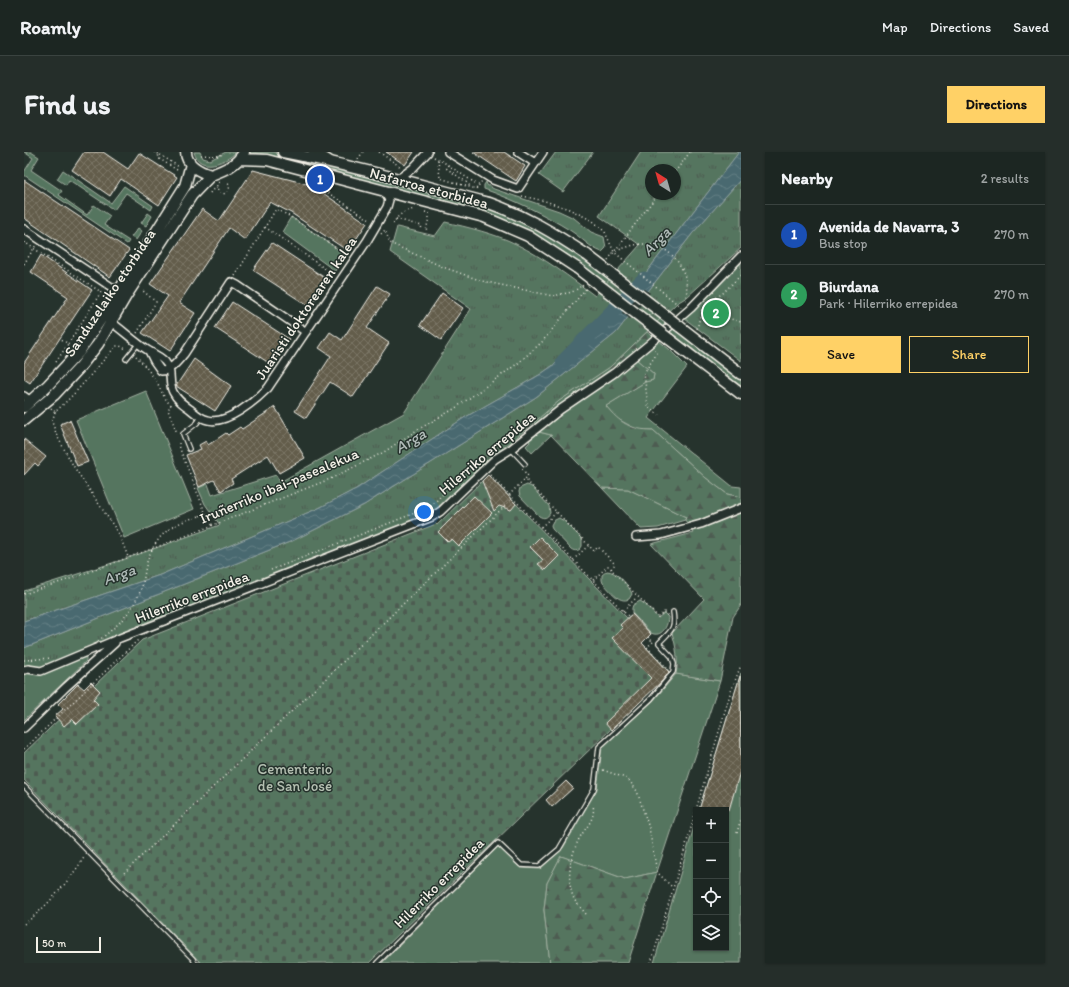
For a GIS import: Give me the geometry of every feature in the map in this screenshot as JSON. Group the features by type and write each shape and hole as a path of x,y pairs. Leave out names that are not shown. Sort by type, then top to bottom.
{"main road":[{"name":"Nafarroa etorbidea","path":"283,152 336,163 489,202 508,210 552,232 587,255 741,374"},
{"path":"186,156 201,172 211,175 226,169 242,156"},
{"name":"Sanduzelaiko etorbidea","path":"24,420 46,402 80,367 98,344 112,322 122,294 185,186 186,156"},
{"name":"Nafarroa etorbidea","path":"242,156 267,160 484,217 512,228 534,240 577,268 741,394"},
{"name":"Sanduzelaiko etorbidea","path":"26,401 48,385 79,352 103,316 122,294 192,195 211,175"}],"street":[{"name":"Nafarroa etorbidea","path":"312,152 322,154 336,163"},
{"path":"398,179 413,168 428,152"},
{"path":"448,152 493,180 518,192 543,152"},
{"path":"518,152 535,163"},
{"name":"Juaristi doktorearen kalea","path":"201,417 209,421 217,421 244,408 258,398 268,388 388,207 389,200 382,190"},
{"path":"24,229 122,294"},
{"name":"Hilerriko errepidea","path":"24,670 28,669 41,671 120,638 432,517 441,511 490,464 561,409 614,373 652,341 691,308 741,256"},
{"path":"103,316 149,351 159,369 164,371 170,368 184,354 231,282 238,285 306,332"},
{"path":"170,368 170,386 177,399 201,417"},
{"path":"636,537 661,535 694,526 741,508"},
{"name":"Hilerriko errepidea","path":"24,728 120,638"}],"lane":[{"path":"126,359 139,343"},
{"path":"189,449 183,434 197,423 201,417"},
{"path":"511,449 525,464"},
{"name":"Hilerriko errepidea","path":"377,963 498,843 521,865 540,866 559,849 594,789 599,746 651,699 673,672 674,664 672,657 659,643 671,631 675,624 673,612"},
{"path":"24,786 87,852 106,868 194,959 196,963"}],"path":[{"path":"154,152 179,167"},
{"path":"204,152 201,155 220,156 223,152"},
{"path":"357,161 363,152"},
{"path":"379,152 402,167"},
{"path":"681,164 690,152"},
{"path":"159,154 158,158 177,170"},
{"path":"478,185 438,160 440,178 476,189 482,181 486,182"},
{"path":"448,165 446,168 471,187"},
{"path":"210,193 212,190 217,188 217,184 223,179"},
{"path":"217,188 221,193 226,193 230,189 227,182"},
{"path":"311,182 372,222"},
{"path":"518,192 569,209 593,221 605,232 614,252 683,308 687,297 685,274 680,263 673,255 661,248 646,245 627,247 614,252"},
{"path":"614,252 653,200"},
{"path":"231,282 276,209 291,217 354,260"},
{"path":"393,224 401,214 415,209"},
{"path":"422,211 429,213 426,231"},
{"path":"396,220 422,226 421,229"},
{"path":"265,227 336,277"},
{"name":"Iruñerriko ibai-pasealekua","path":"24,594 128,558 212,526 330,479 384,452 454,409 517,364 542,342 587,287 581,285 572,292 553,296 482,281 443,267 390,243 385,230"},
{"path":"24,264 40,239"},
{"path":"24,242 101,292 68,344 60,338"},
{"path":"697,308 703,307 723,293 741,275"},
{"path":"136,333 156,302 142,290"},
{"path":"714,299 717,315"},
{"path":"696,331 703,311 741,322"},
{"path":"652,341 657,353 644,373 644,378 648,407 659,415"},
{"name":"Sanduzelaiko etorbidea","path":"55,412 79,389 116,346 120,346 125,349"},
{"path":"177,399 171,404 168,410 179,437 180,449 212,526"},
{"path":"49,406 55,412 52,422 57,436 74,467 118,534 128,558"},
{"path":"269,571 430,507 480,457 491,454"},
{"path":"509,495 528,476 519,466"},
{"path":"492,471 489,473 509,495 629,617"},
{"path":"525,479 594,551 598,547 615,564 611,569"},
{"path":"124,873 513,498"},
{"path":"105,638 98,641 122,622 130,611 140,592 145,577 147,563 156,542 176,524 200,516 205,512"},
{"path":"541,527 557,512"},
{"path":"573,560 589,545"},
{"path":"593,580 608,566 658,617 664,612 669,619"},
{"path":"623,611 638,596"},
{"path":"648,637 653,642"},
{"path":"24,749 139,638"},
{"path":"24,660 58,657"},
{"path":"697,807 730,694 741,665"},
{"path":"597,768 628,779 637,791 649,828 657,872 673,888"},
{"path":"586,914 575,900 569,884 572,859 578,841 591,822 594,812 590,795"},
{"path":"736,833 741,818"},
{"path":"651,963 693,821"},
{"path":"24,924 44,906 68,879 87,852"}],"green space":[{"path":"24,152 31,152 39,157 31,170 62,191 59,195 87,215 94,205 110,216 104,225 129,241 127,244 24,175 24,172 33,158"},
{"path":"194,152 200,152 203,158 210,160 226,152 236,152 226,160 213,164 207,164 201,162"},
{"path":"246,152 273,152 377,176 483,206 509,215 536,228 578,254 741,379 741,386 590,271 562,251 532,234 448,202 268,155 255,153 246,154"},
{"path":"556,152 593,152 563,192 539,175"},
{"path":"641,152 739,152 602,330 541,374 464,418 356,489 319,508 160,575 24,621 24,591 125,559 220,525 205,504 198,488 208,484 212,495 276,475 280,482 404,413 471,309 390,252 397,227 435,236 445,222 500,237 537,255 595,296 640,245 599,216"},
{"path":"63,170 111,203 124,186 153,206 151,210 126,193 114,210 69,180 66,185 57,179"},
{"path":"741,179 741,248 687,297 677,303 610,367 559,401 511,442 488,459 433,512 305,564 147,622 40,668 24,666 24,648 292,541 364,505 536,397 616,333 692,234"},
{"path":"486,182 487,185 494,189 559,211 574,218 591,232 604,237 606,248 602,252 550,219 496,193 484,189"},
{"path":"148,213 152,216 146,226 141,223"},
{"path":"291,217 345,254 335,271 282,232"},
{"path":"138,228 142,231 136,240 131,237"},
{"path":"741,263 741,361 685,319"},
{"path":"647,332 658,340 637,360 654,374 653,380 645,382 606,406 616,417 626,424 638,429 653,430 706,478 727,494 741,497 741,605 733,617 720,681 676,674 677,654 672,633 704,599 651,544 693,533 685,520 686,517 628,489 602,488 551,435 539,432 534,422 559,401 610,367"},
{"path":"658,340 687,367 648,418 732,486 741,487 741,497 727,494 706,478 653,430 638,430 616,418 606,406 645,382 653,380 654,374 637,360"},
{"path":"146,391 194,509 124,538 76,420"},
{"path":"539,432 551,435 532,453 526,446 530,442 529,440"},
{"name":"Cementerio de San José","path":"488,475 627,618 632,614 651,634 642,643 670,672 369,963 201,963 24,780 24,753 142,640 436,524 437,525"},
{"path":"527,485 532,487 549,506 550,513 547,517 542,518 539,516 520,496 520,488"},
{"path":"602,488 628,489 686,517 685,520 658,528 641,529"},
{"path":"559,518 582,539 582,546 579,550 571,549 552,529 551,525 553,521"},
{"path":"607,571 614,573 625,583 632,594 629,599 622,600 618,598 603,583 602,575"},
{"path":"640,601 645,604 658,618 664,613 668,617 666,627 661,633 651,633 632,613 633,605"},
{"path":"84,656 86,657 86,661 24,720 24,673"},
{"path":"741,673 741,963 654,963 693,830 693,951 729,951 729,807 700,807"},
{"path":"676,674 720,681 657,872 625,879 561,856 547,883 544,910 550,963 382,963 498,846 521,868 540,869 563,848 597,789 602,747 653,701"},
{"path":"561,856 625,879 657,872 628,963 550,963 544,910 547,883"}],"water":[{"path":"739,152 741,152 741,179 692,234 616,333 536,397 364,505 292,541 24,648 24,621 160,575 319,508 356,489 464,418 541,374 602,330"}],"pier":[{"path":"636,282 650,293 630,319 616,308"}],"building":[{"path":"84,152 103,152 128,169 139,153 177,177 159,205 121,179 110,196 72,170"},
{"path":"386,152 414,152 405,165"},
{"path":"473,152 504,152 525,166 516,181"},
{"path":"253,170 311,185 367,223 348,251 291,213 270,202 245,240 229,228 179,303 195,313 170,351 142,333 168,296 150,284 202,209 219,221"},
{"path":"24,180 129,250 110,277 24,218"},
{"path":"272,243 328,280 310,307 253,270"},
{"path":"41,255 92,290 30,383 24,379 24,363 68,297 31,272"},
{"path":"377,286 390,294 367,328 389,343 353,397 330,382 306,418 295,411 331,356 319,348 330,332 342,340"},
{"path":"442,293 463,308 441,340 420,325"},
{"path":"232,302 289,339 272,365 215,328"},
{"path":"194,359 231,386 215,411 176,386"},
{"path":"275,407 305,458 279,473 268,455 231,479 233,483 221,491 214,480 199,487 186,455 201,449 199,445 206,441 208,445 226,433 228,435 240,427 242,429"},
{"path":"70,420 88,462 77,466 60,424"},
{"path":"24,439 46,457 38,466 35,463 24,475"},
{"path":"488,475 516,504 511,510 499,506 494,511 482,481"},
{"path":"474,496 492,513 459,546 452,539 448,542 438,532"},
{"path":"540,537 559,556 545,570 538,564 543,560 530,547"},
{"path":"632,614 651,634 642,643 669,672 663,680 611,730 605,723 651,678 612,638 623,628 620,625"},
{"path":"740,676 741,768 729,810 729,807 700,807"},
{"path":"91,682 100,691 93,699 98,704 77,724 72,719 64,726 55,716 63,709 58,704 78,684 84,689"},
{"path":"566,781 573,788 552,807 546,800"}],"waterway":[{"name":"Arga","path":"563,362 644,279"}],"place":[{"name":"Avenida de Navarra, 3","path":"320,179"},
{"name":"Biurdana","path":"716,313"}]}
